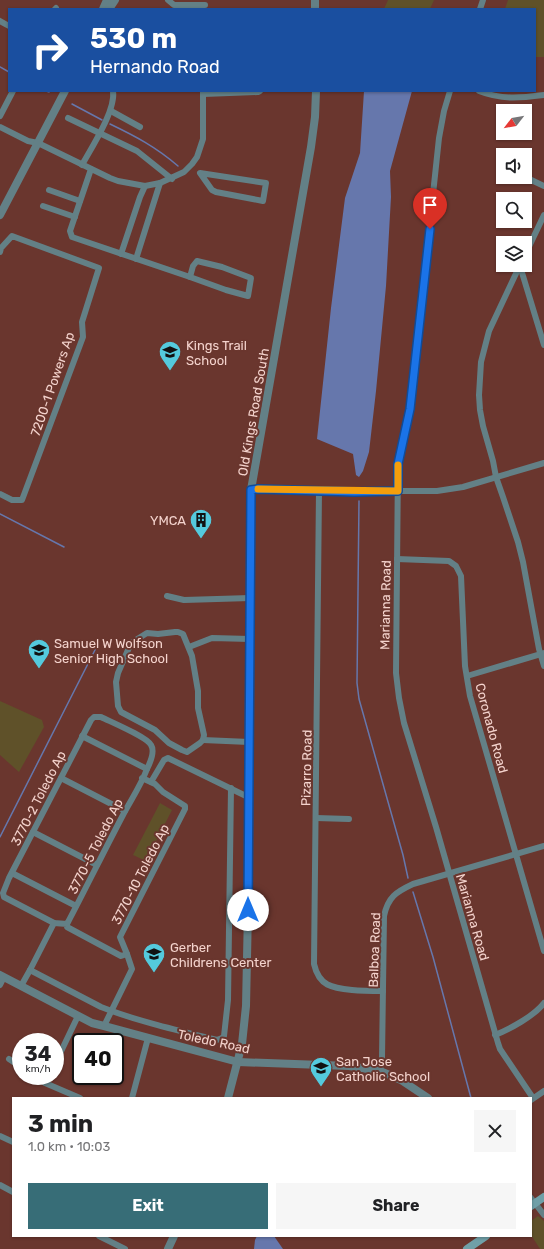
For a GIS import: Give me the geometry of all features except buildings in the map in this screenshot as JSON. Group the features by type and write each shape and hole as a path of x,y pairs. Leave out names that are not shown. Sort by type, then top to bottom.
{"main road":[{"path":"532,1202 544,1197"},
{"path":"467,1249 485,1237"}],"street":[{"path":"168,0 172,7 205,5"},
{"path":"0,116 12,92"},
{"path":"0,216 64,92"},
{"path":"82,165 111,111 114,100 113,92"},
{"path":"0,126 28,141 38,142 82,165 118,181 145,186 160,184 172,178 187,169 197,157 203,139 203,93 258,92"},
{"name":"Old Kings Road South","path":"228,1097 242,1044 246,1006 251,490 311,147 315,117 316,92"},
{"name":"Marianna Road","path":"450,92 444,111 439,138 410,409 398,464 396,655 399,698 404,723 414,752 495,1035 500,1049 531,1097"},
{"path":"482,92 507,98 544,95"},
{"path":"111,111 140,127"},
{"path":"68,118 137,151 172,178"},
{"path":"91,169 70,232 72,237 226,290 248,296 251,278 222,267 197,261 193,266 190,277"},
{"path":"187,169 266,183 263,201 216,192 212,190 200,172"},
{"path":"532,180 544,186"},
{"path":"136,259 160,184"},
{"path":"121,254 145,186"},
{"path":"49,190 80,201"},
{"path":"43,206 75,216"},
{"path":"532,240 544,215"},
{"name":"7200-1 Powers Ap","path":"0,252 1,248 12,236 99,268 82,322 83,337 22,500 12,500 0,494"},
{"path":"517,272 489,331 481,362 480,410 496,477 521,555 544,666"},
{"path":"522,272 544,345"},
{"path":"251,490 417,492 449,490 544,462"},
{"name":"Pizarro Road","path":"319,490 314,961 315,968 320,978 334,989 383,991"},
{"name":"Coronado Road","path":"397,559 445,560 454,563 459,570 461,576 467,676 470,696 544,951"},
{"path":"167,596 184,600 250,598"},
{"path":"178,632 184,634 189,647 198,691 198,708 204,735 203,740 200,743 187,752 166,741 155,730 121,712 116,695 116,682 118,673 131,643 142,635 147,633 158,634 178,632"},
{"path":"189,647 212,638 250,639"},
{"path":"467,676 542,654"},
{"name":"3770-2 Toledo Ap","path":"54,923 4,897 3,893 91,720 94,717 101,718 146,740 151,744 152,753 147,770"},
{"path":"82,736 147,770 142,778"},
{"path":"203,740 249,742"},
{"path":"151,782 164,760 168,758 248,797"},
{"path":"61,778 125,811"},
{"name":"3770-10 Toledo Ap","path":"127,954 120,937 185,809 185,806 163,792 151,782 142,778"},
{"name":"3770-5 Toledo Ap","path":"67,924 142,778"},
{"path":"30,970 111,1011 214,1040 222,1038 224,1036 228,1000 229,975 231,788"},
{"path":"316,818 350,819"},
{"path":"33,832 97,865"},
{"name":"Balboa Road","path":"380,1071 382,1058 384,916 386,906 391,898 402,889 544,846"},
{"path":"12,873 76,906"},
{"path":"21,986 54,923 67,924 67,927 121,956 127,954 132,969 104,1026"},
{"path":"0,985 2,976"},
{"name":"Toledo Road","path":"2,976 92,1023 238,1062 349,1066 380,1071 401,1080 426,1097"},
{"path":"495,1035 508,1030 539,1009 544,1003"},
{"path":"64,1045 78,1016"},
{"path":"132,1097 148,1038"},
{"path":"50,1085 78,1097"},
{"path":"532,1099 544,1091"},
{"path":"0,1136 12,1142"},
{"path":"0,1185 12,1191"},
{"path":"532,1202 544,1215"},
{"path":"101,1237 125,1249"},
{"path":"168,1249 174,1237"}],"shaded area":[{"path":"388,0 434,0 430,8 384,8"},
{"path":"508,0 544,0 544,57 536,57 536,8 505,8"},
{"path":"0,701 42,720 44,727 19,772 0,755"},
{"path":"160,803 172,810 146,861 133,855"},
{"path":"538,1216 544,1221 544,1249 540,1249 532,1237 532,1220"}],"water":[{"path":"364,92 412,92 390,171 391,197 386,286 376,391 369,452 363,471 359,477 356,475 353,454 317,439 331,308 345,198 360,153"},
{"path":"256,1237 275,1237 283,1249 254,1249"}],"waterway":[{"path":"0,67 8,71"},
{"path":"72,104 102,120"},
{"path":"110,124 145,142 178,166"},
{"path":"359,501 357,683 359,699 403,855 408,878"},
{"path":"0,514 64,547"},
{"path":"0,837 97,646"},
{"path":"413,892 433,957 471,1097"}],"slow traffic":[{"path":"258,489 354,492 398,491 398,465"}],"place":[{"name":"Kings Trail School","path":"170,372"},
{"name":"YMCA","path":"201,540"},
{"name":"Samuel W Wolfson Senior High School","path":"39,670"},
{"name":"Gerber Childrens Center","path":"154,974"},
{"name":"San Jose Catholic School","path":"321,1088"}],"route":[{"path":"248,910 251,490 354,492 398,491 398,464 410,409 430,229"}]}
